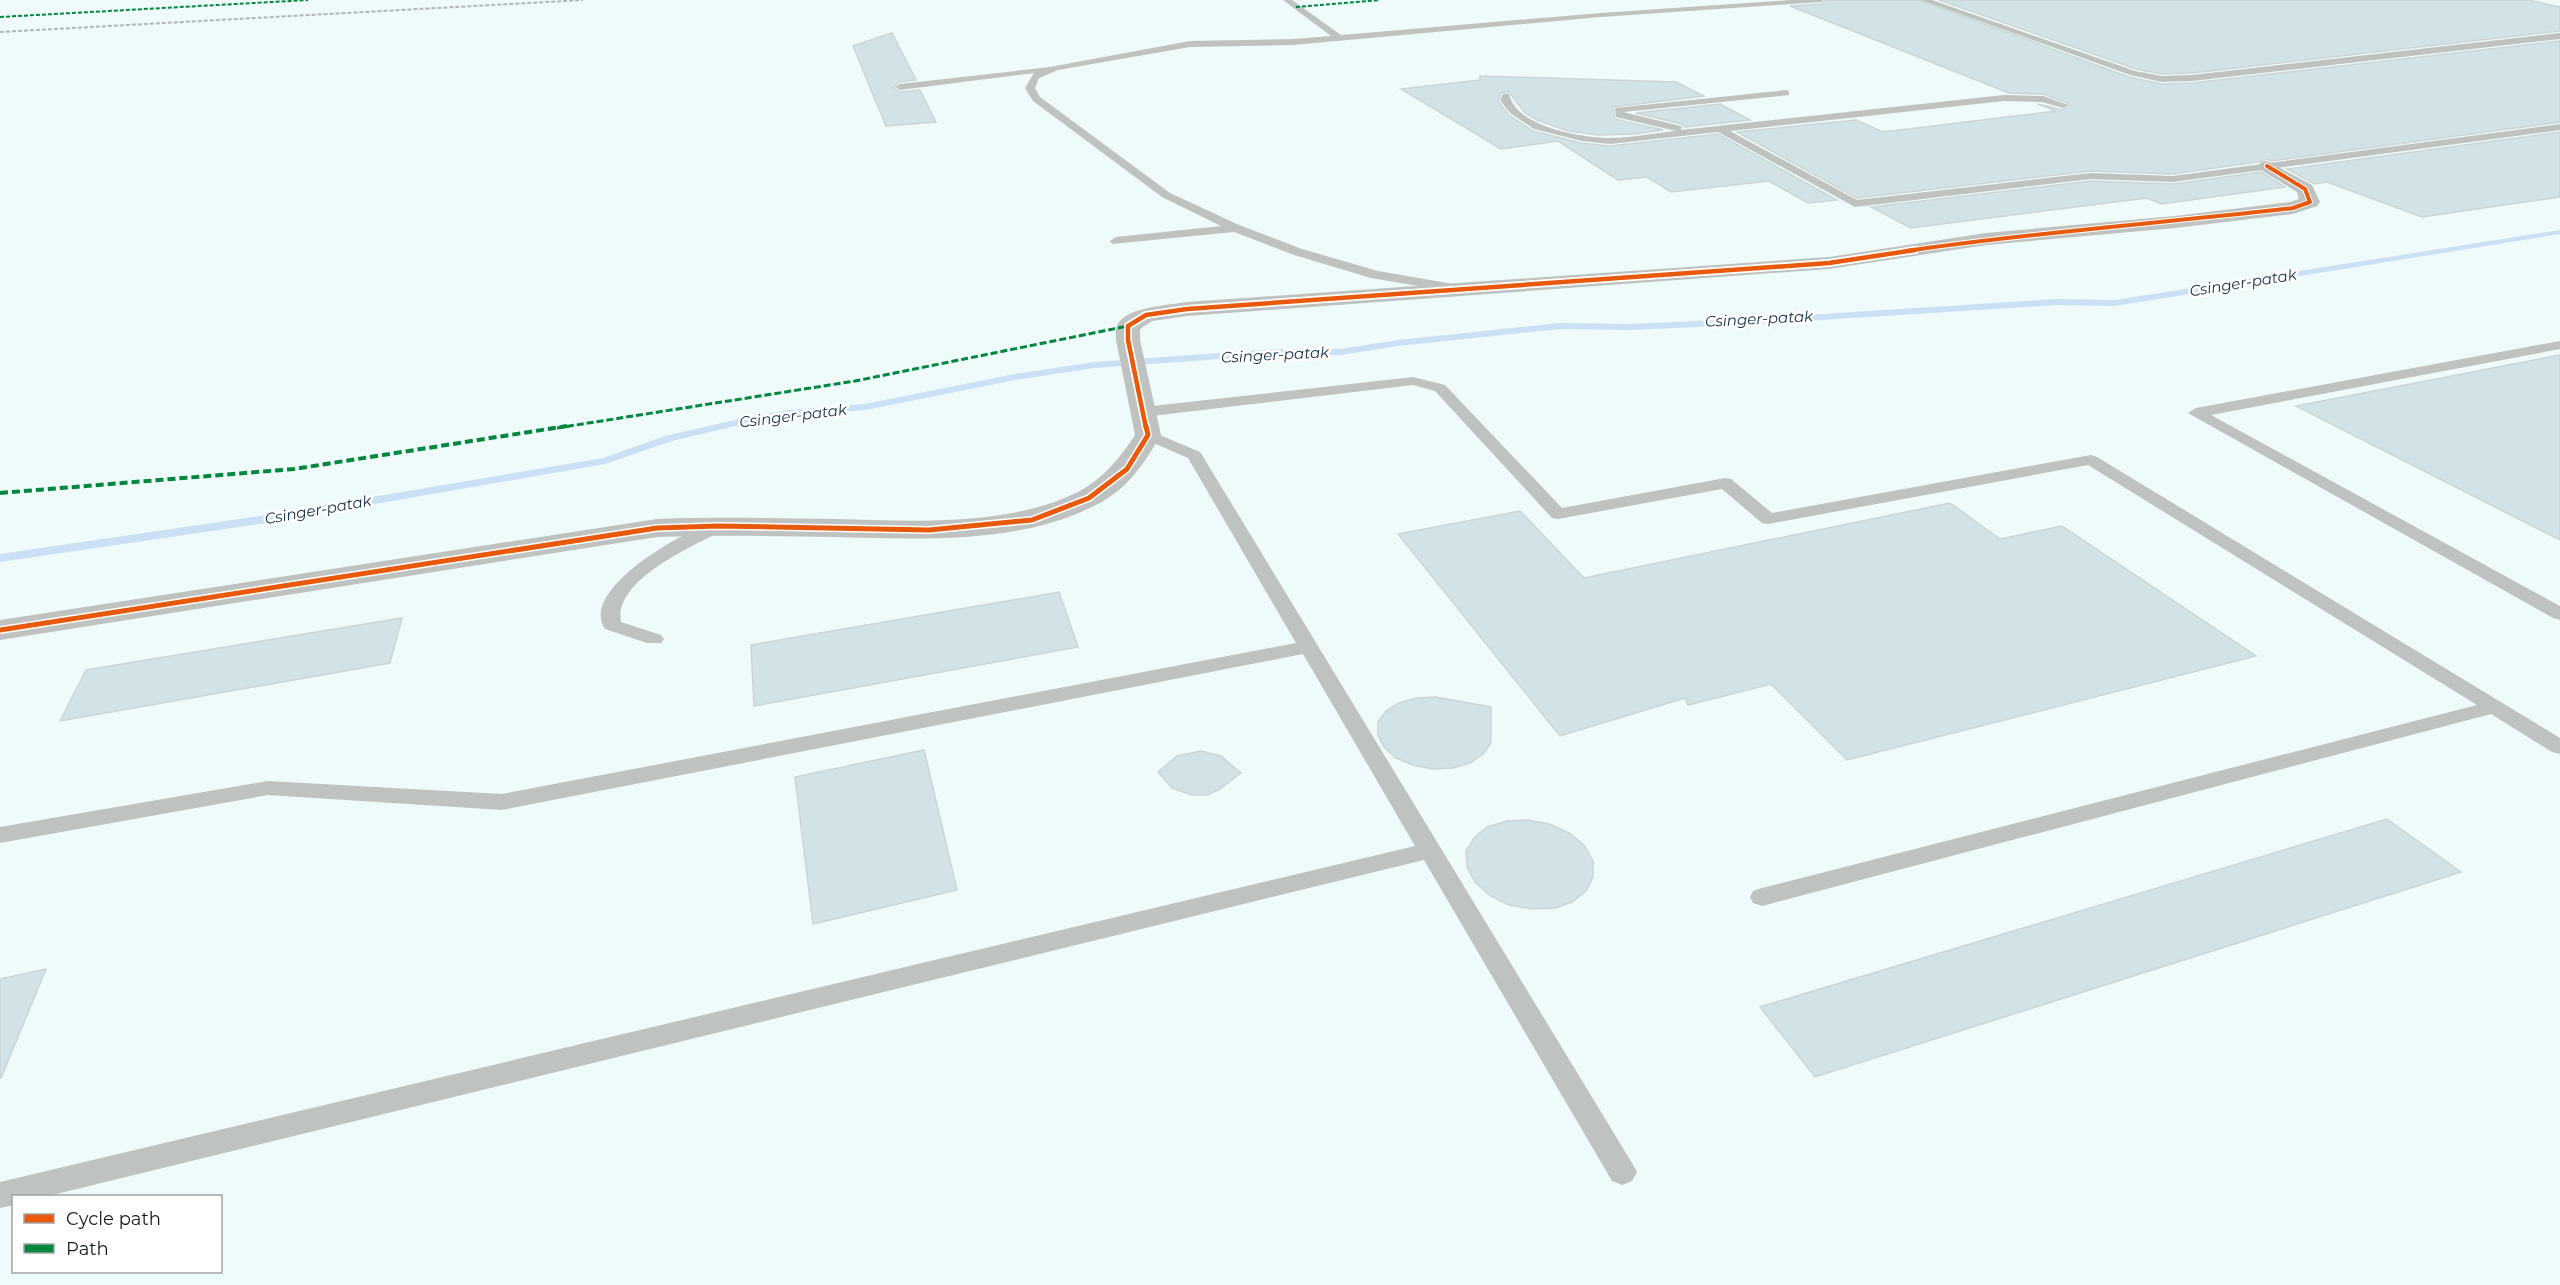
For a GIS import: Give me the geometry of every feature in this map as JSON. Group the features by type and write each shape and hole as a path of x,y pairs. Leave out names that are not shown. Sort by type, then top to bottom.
{"street":[{"path":"0,630 657,528 718,526 929,530 1032,520 1089,498 1126,469 1145,424 1128,326 1146,315 1187,309 1829,263 1986,238 2175,222 2293,208 2310,202 2305,189 2267,166"}],"lane":[{"path":"1287,0 1339,38"},
{"path":"900,87 1056,68 1190,44 1293,42 1590,16 1820,0"},
{"path":"1925,0 2133,73 2162,79 2193,78 2560,36"},
{"path":"1056,68 1035,76 1030,87 1036,99 1166,195 1235,228 1298,252 1376,275 1414,283 1465,289"},
{"path":"1694,132 1619,115 1618,110 1786,93"},
{"path":"1506,96 1505,100 1510,111 1524,120 1567,136 1610,141 2004,98 2043,99 2063,105"},
{"path":"1719,129 1855,204 2090,176 2173,179 2560,127"},
{"path":"1116,242 1235,228"},
{"path":"2560,345 2196,413 2560,614"},
{"path":"1145,424 1413,381 1440,388 1558,514 1725,483 1768,519 2091,460 2560,747"},
{"path":"1145,424 1194,455 1428,851 1622,1172"},
{"path":"654,639 612,625 610,609 615,596 651,561 718,526"},
{"path":"0,835 268,788 502,802 1308,647"},
{"path":"1762,897 2494,707"},
{"path":"0,1195 1428,851"}],"building":[{"path":"1826,0 1919,0 2129,77 2162,84 2192,83 2560,41 2560,122 2271,161 2267,159 2173,174 2090,171 1857,198 1737,132 1856,120 1883,132 2056,111 2038,104 2062,110 2070,104 2043,94 2009,93 1790,6 1820,4"},
{"path":"1939,0 2529,0 2560,7 2560,31 2192,73 2162,74 2136,69"},
{"path":"892,33 916,80 899,82 893,88 900,92 920,90 936,122 886,126 853,46"},
{"path":"1480,76 1676,82 1704,96 1613,107 1615,119 1663,130 1634,134 1598,135 1568,131 1537,120 1525,113 1509,92 1501,93 1498,101 1509,115 1533,131 1581,143 1610,146 1718,134 1837,200 1808,203 1769,181 1671,192 1647,177 1618,180 1558,141 1501,149 1401,89 1480,80"},
{"path":"1720,104 1750,120 1684,127 1682,124 1636,113"},
{"path":"2560,132 2560,197 2422,217 2327,182 2314,184 2287,169"},
{"path":"2261,172 2285,187 2161,204 2147,198 1911,228 1871,207 2090,181 2173,184"},
{"path":"2560,355 2560,540 2296,406"},
{"path":"1950,503 2000,539 2062,526 2256,656 1847,760 1771,684 1688,705 1685,698 1560,736 1398,534 1520,511 1584,578"},
{"path":"1059,592 1078,647 754,706 751,645"},
{"path":"402,618 390,663 60,721 86,670"},
{"path":"1435,697 1491,707 1491,743 1483,754 1470,763 1453,768 1433,769 1413,765 1396,758 1384,747 1378,735 1378,722 1386,711 1399,703 1416,698"},
{"path":"924,750 957,890 813,924 795,777"},
{"path":"1201,751 1221,756 1241,773 1207,795 1192,795 1172,788 1158,772 1177,756"},
{"path":"2387,819 2461,872 1815,1077 1760,1007"},
{"path":"1528,820 1549,824 1569,833 1584,845 1593,861 1593,877 1586,891 1572,902 1555,908 1532,909 1509,905 1489,895 1475,882 1467,867 1466,851 1474,838 1487,827 1507,821"},
{"path":"46,969 1,1078 0,1078 0,979"}],"waterway":[{"name":"Csinger-patak","path":"0,558 266,519 605,461 669,438 748,420 789,413 865,407 1015,377 1095,365 1277,352 1341,352 1398,343 1560,326 1631,327 2056,302 2115,303 2560,232"}],"railway":[{"path":"0,32 583,0"}],"marked path":[{"path":"0,17 308,0"},
{"path":"1296,7 1380,0"},
{"path":"0,493 294,469 855,381 1128,326"}],"cycle path":[{"path":"0,630 657,528 718,526 929,530 1032,520 1089,498 1127,469 1148,435 1128,340 1128,326 1146,315 1187,309 1829,263 1986,239 2175,222 2293,208 2310,202 2305,189 2267,166"}]}
